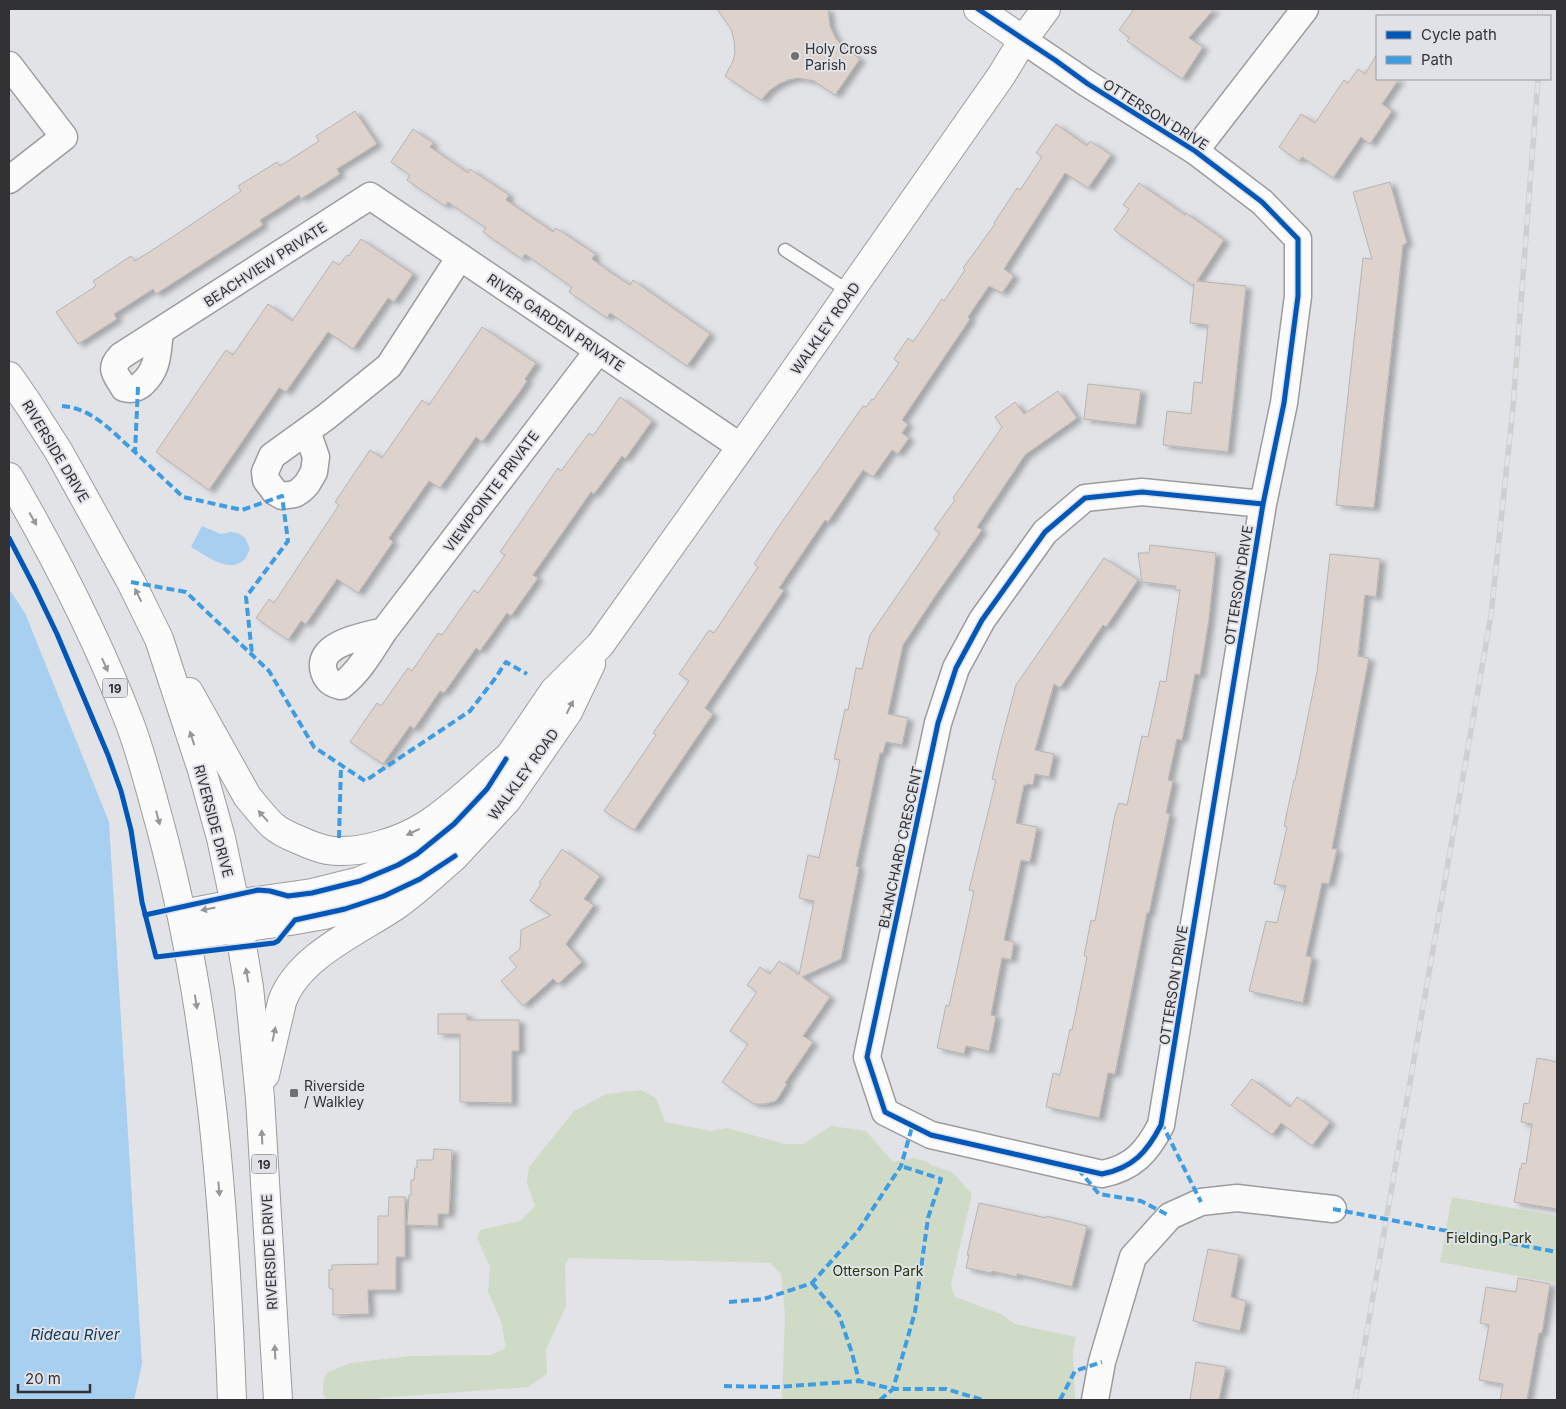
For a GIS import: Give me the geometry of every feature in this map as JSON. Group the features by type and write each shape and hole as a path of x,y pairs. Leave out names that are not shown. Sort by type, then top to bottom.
{"main road":[{"path":"978,9 1023,40"},
{"name":"WALKLEY ROAD","path":"184,925 237,916 338,888 379,874 417,854 454,824 487,789 554,691 600,645 850,292 1046,9"},
{"name":"RIVERSIDE DRIVE","path":"9,376 59,452 132,582 159,639 207,787 221,838 249,987 260,1098 278,1400"},
{"name":"19","path":"9,477 74,595 108,671 130,725 162,833 184,925 202,1036 215,1141 227,1282 232,1400"},
{"path":"159,639 247,796 272,826 283,834 316,847 340,851 356,849 375,846 405,835 424,826 440,815 506,759"},
{"name":"WALKLEY ROAD","path":"237,916 290,921 324,915 362,904 405,887 455,856 507,800 568,712 600,645"},
{"path":"260,1098 277,1018 286,991 293,980 320,954 412,894 455,856"}],"street":[{"path":"1195,151 1305,9"},
{"name":"OTTERSON DRIVE","path":"1023,40 1088,84 1195,151 1262,202 1298,239 1298,296 1286,394 1263,504 1161,1122"},
{"path":"9,65 64,137 9,180"},
{"name":"RIVER GARDEN PRIVATE","path":"370,196 741,447"},
{"name":"BEACHVIEW PRIVATE","path":"160,332 370,196"},
{"path":"307,431 389,366 460,257"},
{"name":"VIEWPOINTE PRIVATE","path":"384,631 598,350"},
{"name":"BLANCHARD CRESCENT","path":"1161,1122 1154,1138 1138,1158 1127,1166 1102,1174 931,1135 884,1112 867,1056 938,723 956,668 982,620 1045,532 1085,498 1142,492 1263,504"},
{"path":"1095,1400 1102,1362 1133,1257 1170,1216 1201,1202 1237,1198 1333,1209"}],"lane":[{"path":"785,250 850,292"}],"green space":[{"name":"Otterson Park","path":"641,1090 656,1098 665,1122 711,1131 727,1128 785,1144 803,1144 831,1126 866,1131 893,1162 914,1158 952,1172 972,1194 951,1285 955,1297 1001,1314 1015,1324 1076,1337 1073,1351 1075,1400 782,1400 785,1313 781,1274 770,1263 569,1258 565,1265 566,1306 546,1350 547,1374 528,1387 368,1400 327,1400 323,1394 324,1379 328,1372 351,1363 411,1356 491,1355 506,1348 501,1321 488,1292 490,1267 477,1238 480,1230 520,1221 535,1206 527,1183 529,1167 574,1111 606,1094"},
{"name":"Fielding Park","path":"1452,1197 1557,1216 1557,1283 1440,1262"}],"water":[{"path":"202,526 221,534 238,533 245,538 250,549 245,559 238,564 224,564 191,547"},
{"name":"Rideau River","path":"9,589 25,613 109,822 142,1364 134,1400 9,1400"}],"building":[{"name":"Holy Cross Parish","path":"717,9 828,9 830,26 835,37 842,46 860,59 835,95 814,81 798,78 779,84 761,100 725,76 735,53 734,40 731,29"},
{"path":"1134,9 1214,9 1189,38 1203,47 1182,79 1127,41 1130,38 1119,30"},
{"path":"1376,56 1376,80 1398,80 1382,104 1392,111 1370,144 1361,137 1333,178 1302,157 1299,161 1279,147 1301,114 1315,123 1344,80 1348,83 1358,69 1365,74"},
{"path":"355,111 377,144 337,169 340,174 301,199 299,195 260,220 263,225 156,294 153,289 114,314 117,319 78,344 56,312 96,286 93,281 131,256 135,261 174,236 241,191 238,186 277,162 280,166 319,141 316,136"},
{"path":"1056,124 1087,146 1090,141 1111,155 1088,188 1065,173 1004,269 1014,276 1002,293 989,286 968,317 970,319 902,420 908,424 902,433 909,438 898,454 892,450 873,477 863,470 828,522 825,520 779,588 784,590 705,708 713,714 634,830 604,811 656,735 653,733 689,681 679,674 709,630 714,633 758,567 754,564 777,529 863,406 866,407 873,400 899,363 894,359 908,338 913,342 942,299 944,301 965,270 963,268 995,224 1017,188 1020,190 1042,157 1036,153"},
{"path":"413,129 433,143 430,147 468,173 470,169 509,195 506,200 553,232 556,228 595,254 592,259 610,272 630,285 633,280 710,334 687,366 610,313 607,318 569,292 572,287 525,254 522,259 483,232 486,228 448,202 445,206 407,180 410,175 391,162"},
{"path":"1390,182 1407,243 1403,245 1374,508 1336,505 1363,258 1372,259 1353,192"},
{"path":"1139,183 1224,240 1197,281 1246,286 1228,452 1163,445 1167,411 1191,414 1194,382 1202,383 1208,325 1190,323 1194,284 1193,286 1114,230 1129,209 1123,205"},
{"path":"361,239 413,274 394,302 388,298 353,349 328,332 286,392 279,388 209,490 156,452 226,350 233,355 268,304 292,321 333,261 339,265 347,255 349,256"},
{"path":"482,327 536,363 525,379 527,381 519,393 482,442 476,437 440,488 429,481 389,538 393,542 358,593 337,579 306,624 301,621 288,640 256,618 269,599 274,603 339,505 335,502 370,450 382,458 422,400 429,405"},
{"path":"1088,384 1141,390 1136,425 1084,419"},
{"path":"1058,391 1077,418 1025,455 977,527 982,530 903,645 888,714 908,718 902,745 886,742 883,753 880,753 856,866 859,867 841,959 802,977 830,997 803,1036 813,1042 785,1083 787,1084 776,1101 754,1104 722,1082 748,1044 730,1031 757,992 747,985 760,967 770,974 779,961 799,975 814,901 799,898 808,855 819,858 840,760 834,759 845,709 848,710 856,668 862,669 870,635 940,533 934,529 1002,427 995,417 1015,402 1024,414"},
{"path":"620,397 652,421 625,459 622,456 594,494 591,492 533,575 538,578 511,616 507,613 480,651 476,648 444,693 440,691 414,729 410,726 383,764 350,742 377,703 381,706 408,668 412,671 438,633 442,635 474,590 478,593 505,555 500,552 558,468 561,471 589,433 593,436"},
{"path":"1150,545 1216,553 1209,619 1200,675 1195,674 1182,740 1177,739 1168,780 1173,781 1166,813 1170,814 1149,913 1147,913 1115,1074 1108,1073 1099,1118 1046,1107 1053,1073 1060,1075 1070,1029 1072,1030 1087,957 1084,956 1091,920 1095,921 1115,814 1119,803 1127,805 1142,736 1148,737 1160,681 1166,682 1180,590 1175,590 1176,586 1142,582 1138,553 1149,553"},
{"path":"1330,554 1380,559 1376,597 1365,595 1358,656 1369,658 1332,849 1337,849 1329,884 1322,883 1306,956 1312,957 1303,1003 1249,991 1266,921 1277,923 1286,886 1274,884 1287,827 1284,826 1317,672"},
{"path":"1104,558 1138,580 1106,627 1103,625 1060,688 1054,684 1035,750 1054,754 1049,777 1035,774 1033,785 1024,785 1016,823 1037,827 1030,862 1021,860 1004,940 1014,942 1011,960 1002,958 991,1015 996,1016 989,1051 966,1046 964,1054 937,1048 946,1005 949,1006 974,891 969,890 996,780 992,779 1016,685"},
{"path":"562,849 600,876 584,899 594,905 566,944 582,962 558,984 553,979 523,1006 501,981 517,967 509,958 520,949 521,930 551,915 530,901 541,884 539,883"},
{"path":"438,1014 467,1014 467,1020 519,1020 519,1051 512,1051 512,1103 460,1102 460,1034 438,1034"},
{"path":"1537,1058 1557,1062 1557,1209 1514,1202 1520,1168 1522,1163 1526,1164 1532,1124 1521,1122 1524,1103 1529,1104"},
{"path":"1252,1079 1290,1107 1297,1097 1330,1122 1312,1146 1281,1123 1272,1135 1231,1105"},
{"path":"434,1149 452,1150 449,1214 438,1214 438,1226 407,1225 411,1180 414,1180 417,1160 433,1160"},
{"path":"389,1197 405,1197 405,1257 396,1257 396,1290 368,1290 369,1314 333,1315 333,1289 329,1288 329,1270 332,1270 332,1265 378,1264 378,1216 388,1216"},
{"path":"979,1203 1087,1226 1072,1287 1017,1274 1017,1277 992,1271 991,1273 966,1268 969,1255 967,1255"},
{"path":"1208,1249 1239,1255 1231,1297 1246,1301 1240,1331 1193,1321"},
{"path":"1518,1278 1550,1284 1542,1333 1539,1333 1527,1400 1500,1400 1503,1384 1479,1380 1489,1325 1480,1323 1486,1287 1516,1292"},
{"path":"1196,1362 1226,1367 1219,1400 1190,1400"}],"railway":[{"path":"1540,9 1540,15"},
{"path":"1355,1400 1491,615 1513,407 1538,80"}],"marked path":[{"path":"138,387 135,452 183,497 242,510 282,496 288,541 246,597 252,654"},
{"path":"62,406 83,411 93,416 135,452"},
{"path":"131,582 186,592 269,671 314,747 365,781 470,711 506,662 527,674"},
{"path":"339,838 341,765"},
{"path":"1161,1122 1201,1202"},
{"path":"729,1302 764,1299 812,1283 858,1231 901,1166 912,1127"},
{"path":"880,1400 893,1389 915,1312 928,1218 941,1179 901,1166"},
{"path":"1078,1169 1099,1194 1141,1201 1170,1216"},
{"path":"1333,1209 1557,1252"},
{"path":"812,1283 839,1315 859,1381"},
{"path":"1060,1400 1075,1371 1102,1362"},
{"path":"724,1386 777,1387 859,1381 893,1389 946,1389 983,1400"}],"cycle path":[{"path":"978,9 1088,84 1195,151 1262,202 1298,239 1298,296 1284,403 1263,504 1161,1125 1144,1151 1131,1163 1102,1174 931,1135 885,1112 867,1057 938,723 956,668 982,620 1045,532 1085,498 1142,492 1263,504"},
{"path":"9,538 57,634 108,755 121,791 131,830 142,902 156,957 274,943 278,941 295,920 345,909 384,896 420,879 455,856"},
{"path":"145,915 258,890 288,896 312,893 360,881 398,865 417,854 454,824 487,789 506,759"}],"place":[{"name":"Holy Cross Parish","path":"795,56"},
{"name":"Riverside / Walkley","path":"294,1093"}]}
